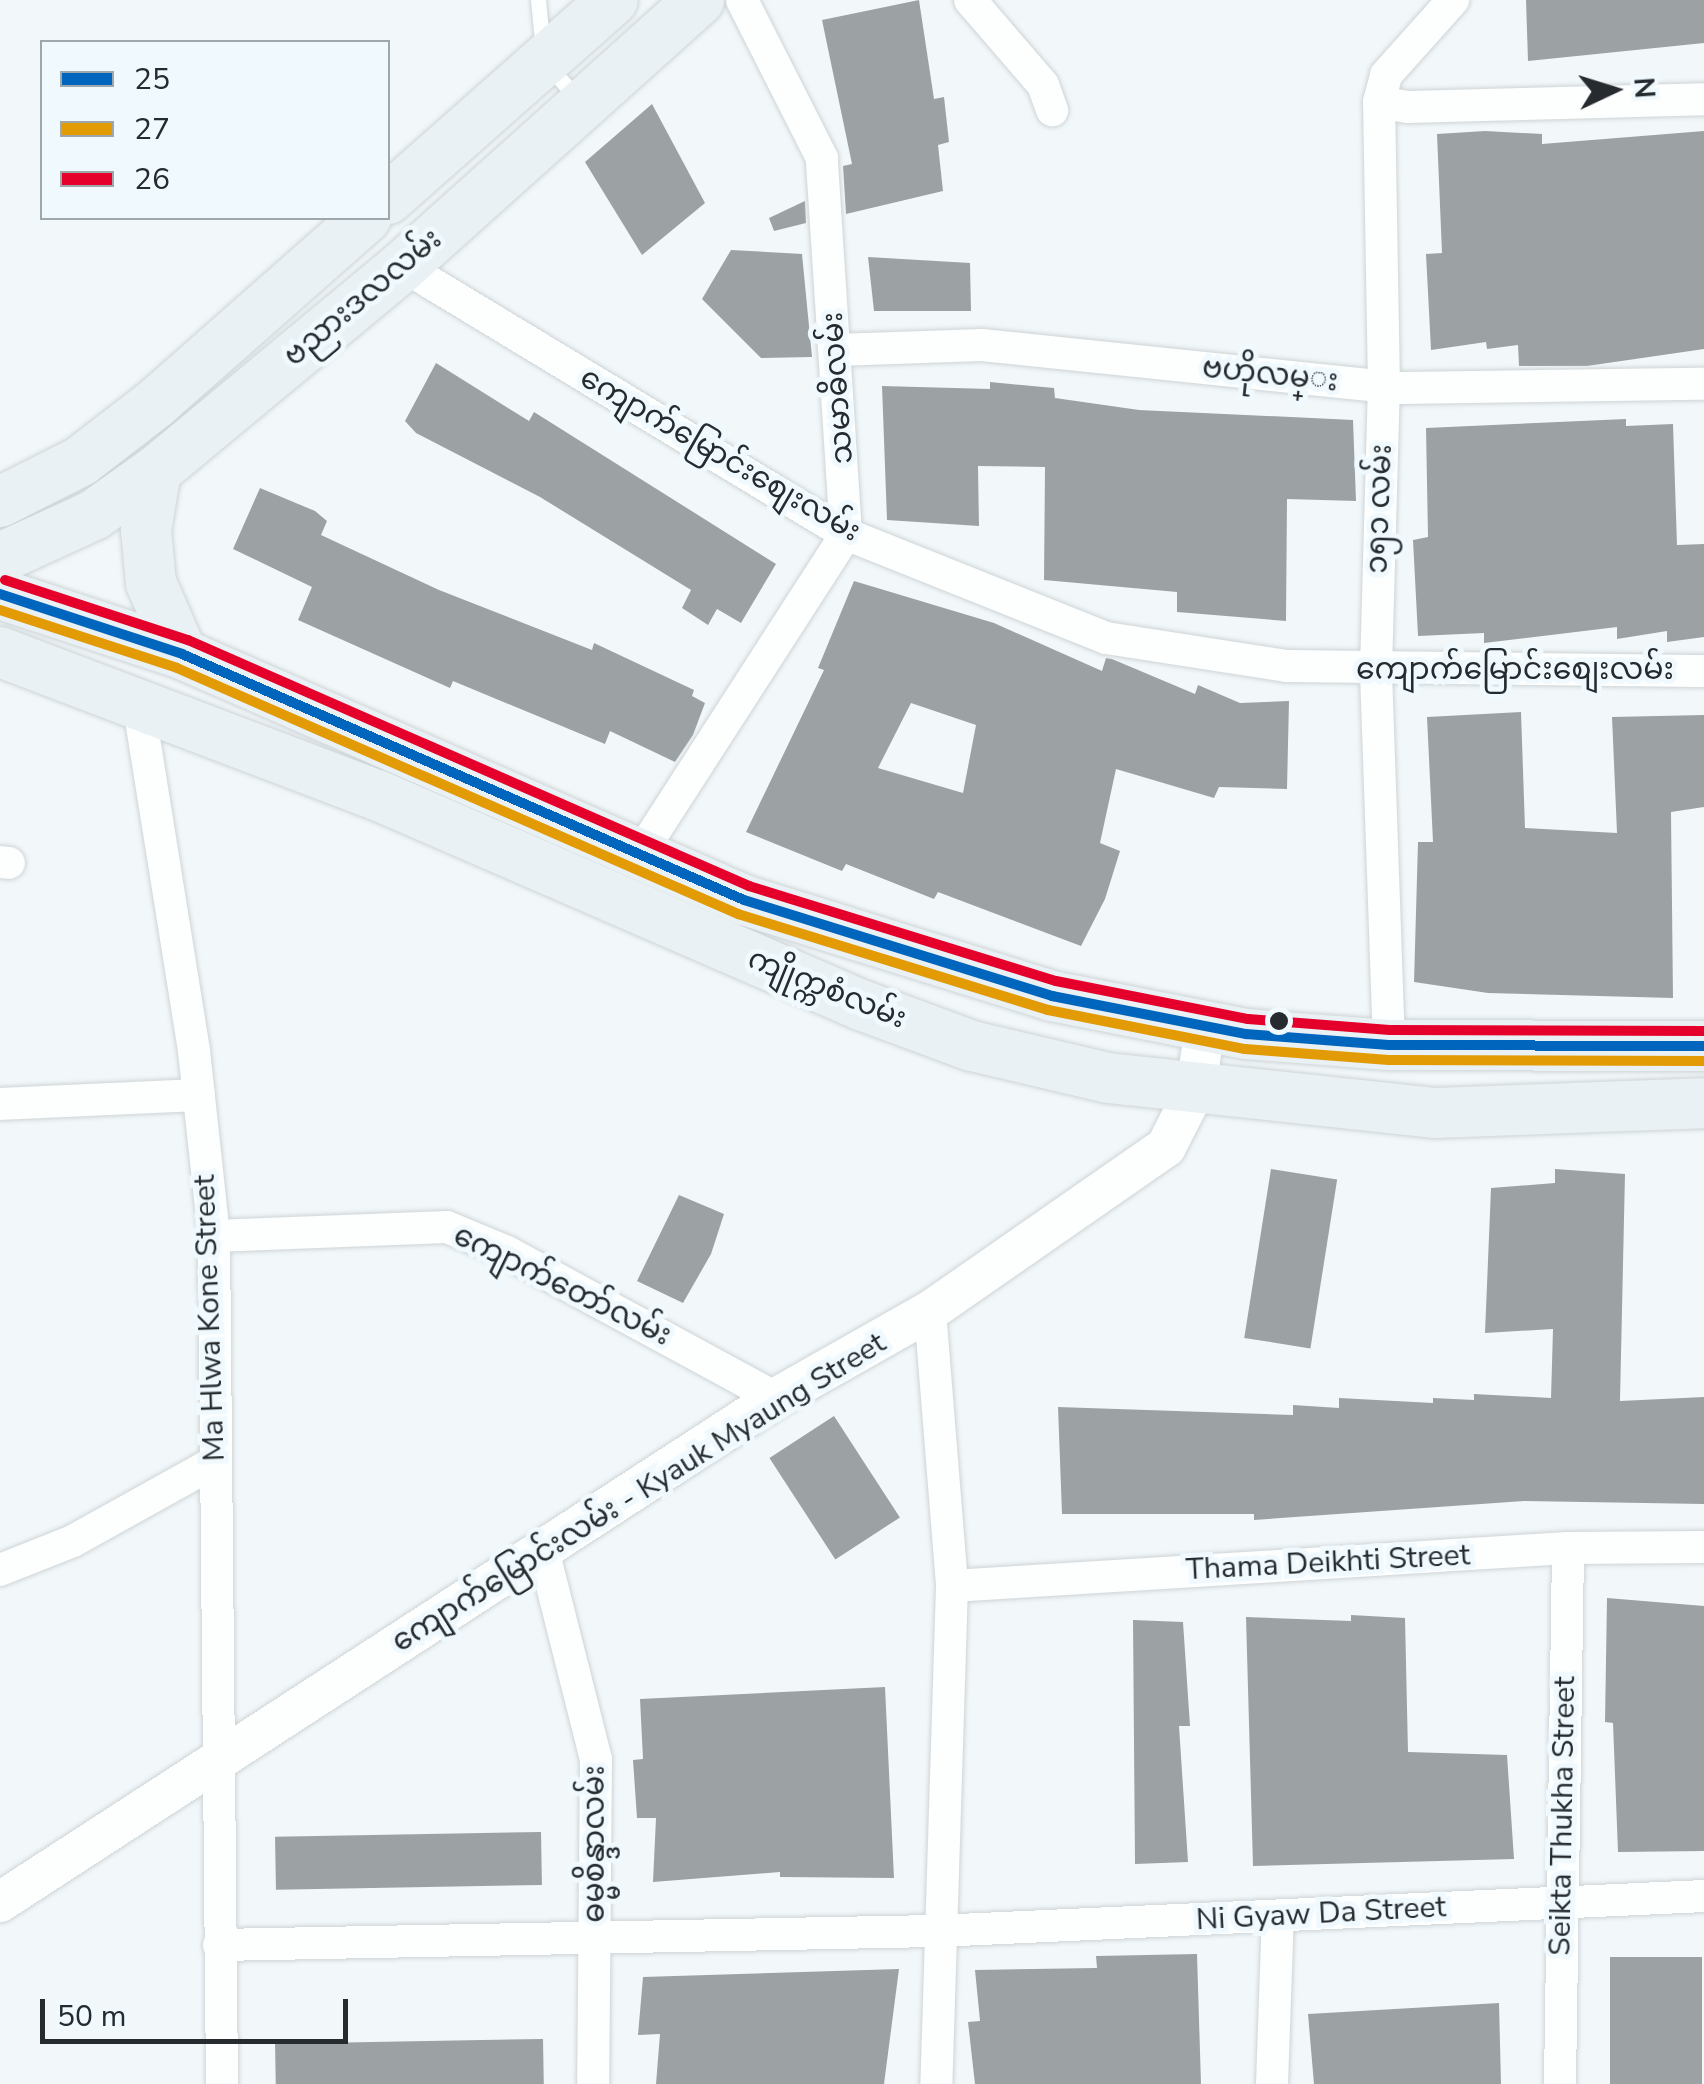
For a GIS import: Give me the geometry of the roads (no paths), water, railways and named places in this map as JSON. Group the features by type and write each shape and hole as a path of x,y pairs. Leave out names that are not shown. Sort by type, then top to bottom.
{"main road":[{"name":"ဗညားဒလလမ်း","path":"397,191 613,0"},
{"name":"ဗညားဒလလမ်း","path":"0,558 94,515 156,471 403,266 698,0"},
{"path":"397,191 446,228"},
{"name":"ဗညားဒလလမ်း","path":"0,502 81,461 156,403 364,220"},
{"path":"156,471 146,530 151,582 182,654"},
{"name":"ကျိုက္ကစံလမ်း","path":"0,594 182,654 744,900 1052,996 1205,1027 1390,1044 1704,1046"},
{"name":"ကျိုက္ကစံလမ်း","path":"0,652 138,701 954,1040 1108,1078 1436,1114 1704,1103"}],"street":[{"name":"သမာဓိလမ်း","path":"742,0 822,158 846,534"},
{"path":"970,0 1043,84 1052,110"},
{"name":"၁၅၁ လမ်း","path":"1390,1044 1376,670 1384,388 1379,102 1386,75 1453,0"},
{"path":"1379,102 1408,107 1704,99"},
{"name":"ကျောက်မြောင်းစျေးလမ်း","path":"403,266 846,534 1106,638 1287,666 1704,671"},
{"name":"ဗဟိုလမ္း","path":"836,350 982,345 1384,388 1704,384"},
{"path":"640,854 846,534"},
{"name":"Ma Hlwa Kone Street","path":"138,701 199,1095 214,1236 222,2084"},
{"name":"ကျောက်မြောင်းလမ်း - Kyauk Myaung Street","path":"0,1902 776,1398 930,1311 1166,1147 1196,1088 1205,1027"},
{"path":"0,1104 199,1095"},
{"name":"ကျောက်တော်လမ်း","path":"214,1236 447,1226 524,1261 776,1398"},
{"path":"930,1311 952,1586 937,1931 936,2084"},
{"path":"0,1570 72,1542 215,1462"},
{"name":"Thama Deikhti Street","path":"952,1586 1568,1548 1704,1547"},
{"name":"Seikta Thukha Street","path":"1560,2084 1568,1548"},
{"name":"ဓမ္မစိန္ဒာလမ်း","path":"542,1550 596,1759 592,2084"},
{"name":"Ni Gyaw Da Street","path":"219,1945 937,1931 1704,1896"},
{"path":"1272,2084 1278,1916"}],"lane":[{"path":"538,0 544,61 582,105"}]}
